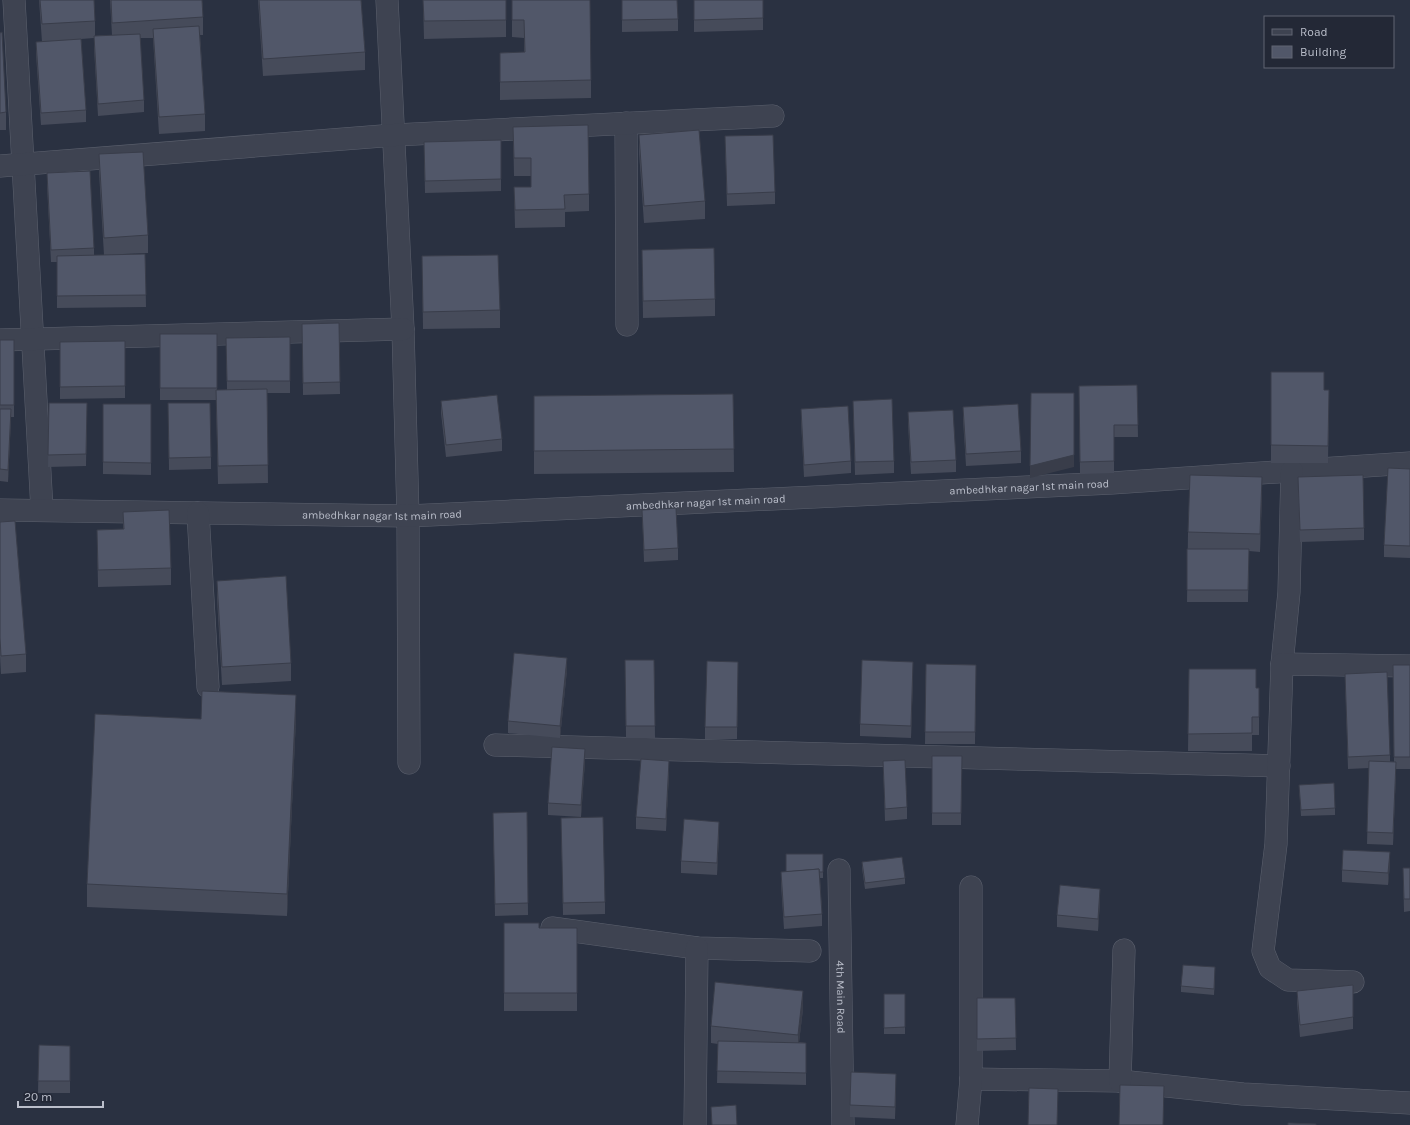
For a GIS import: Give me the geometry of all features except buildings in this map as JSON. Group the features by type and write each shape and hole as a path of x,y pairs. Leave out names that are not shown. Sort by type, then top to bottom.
{"street":[{"path":"14,0 25,164 42,510"},
{"path":"387,0 395,135 403,329 408,516 409,763"},
{"path":"0,166 395,135 774,116"},
{"path":"626,123 627,325"},
{"path":"0,340 403,329"},
{"name":"ambedhkar nagar 1st main road","path":"0,510 408,516 1112,483 1410,463"},
{"path":"1292,471 1289,592 1282,664 1276,844 1262,951 1270,968 1288,980 1353,982"},
{"path":"198,513 208,687"},
{"path":"1282,664 1410,666"},
{"path":"494,745 1279,766"},
{"name":"4th Main Road","path":"839,870 843,1125"},
{"path":"968,1125 970,1078 972,887"},
{"path":"552,928 697,948 810,951"},
{"path":"695,1125 697,948"},
{"path":"1120,1081 1124,950"},
{"path":"970,1078 1120,1081 1243,1094 1410,1102"}]}
